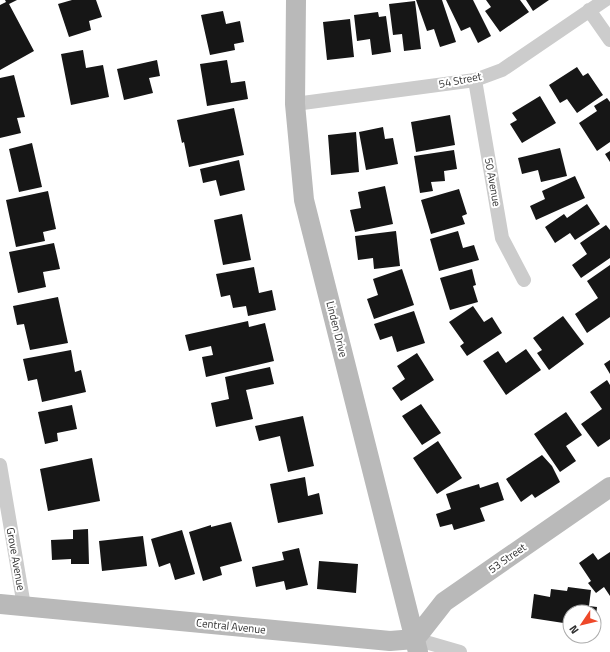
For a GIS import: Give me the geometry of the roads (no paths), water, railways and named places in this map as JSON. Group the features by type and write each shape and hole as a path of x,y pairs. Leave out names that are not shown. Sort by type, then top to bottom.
{"street":[{"name":"Linden Drive","path":"296,0 295,104 304,200 417,645"},
{"name":"54 Street","path":"295,104 475,80 502,70 605,0"},
{"path":"590,10 610,40"},
{"name":"50 Avenue","path":"475,80 502,238 524,280"},
{"name":"Grove Avenue","path":"0,465 24,606"},
{"name":"53 Street","path":"417,645 444,602 610,487"},
{"name":"Central Avenue","path":"0,604 390,641 460,652"}]}
